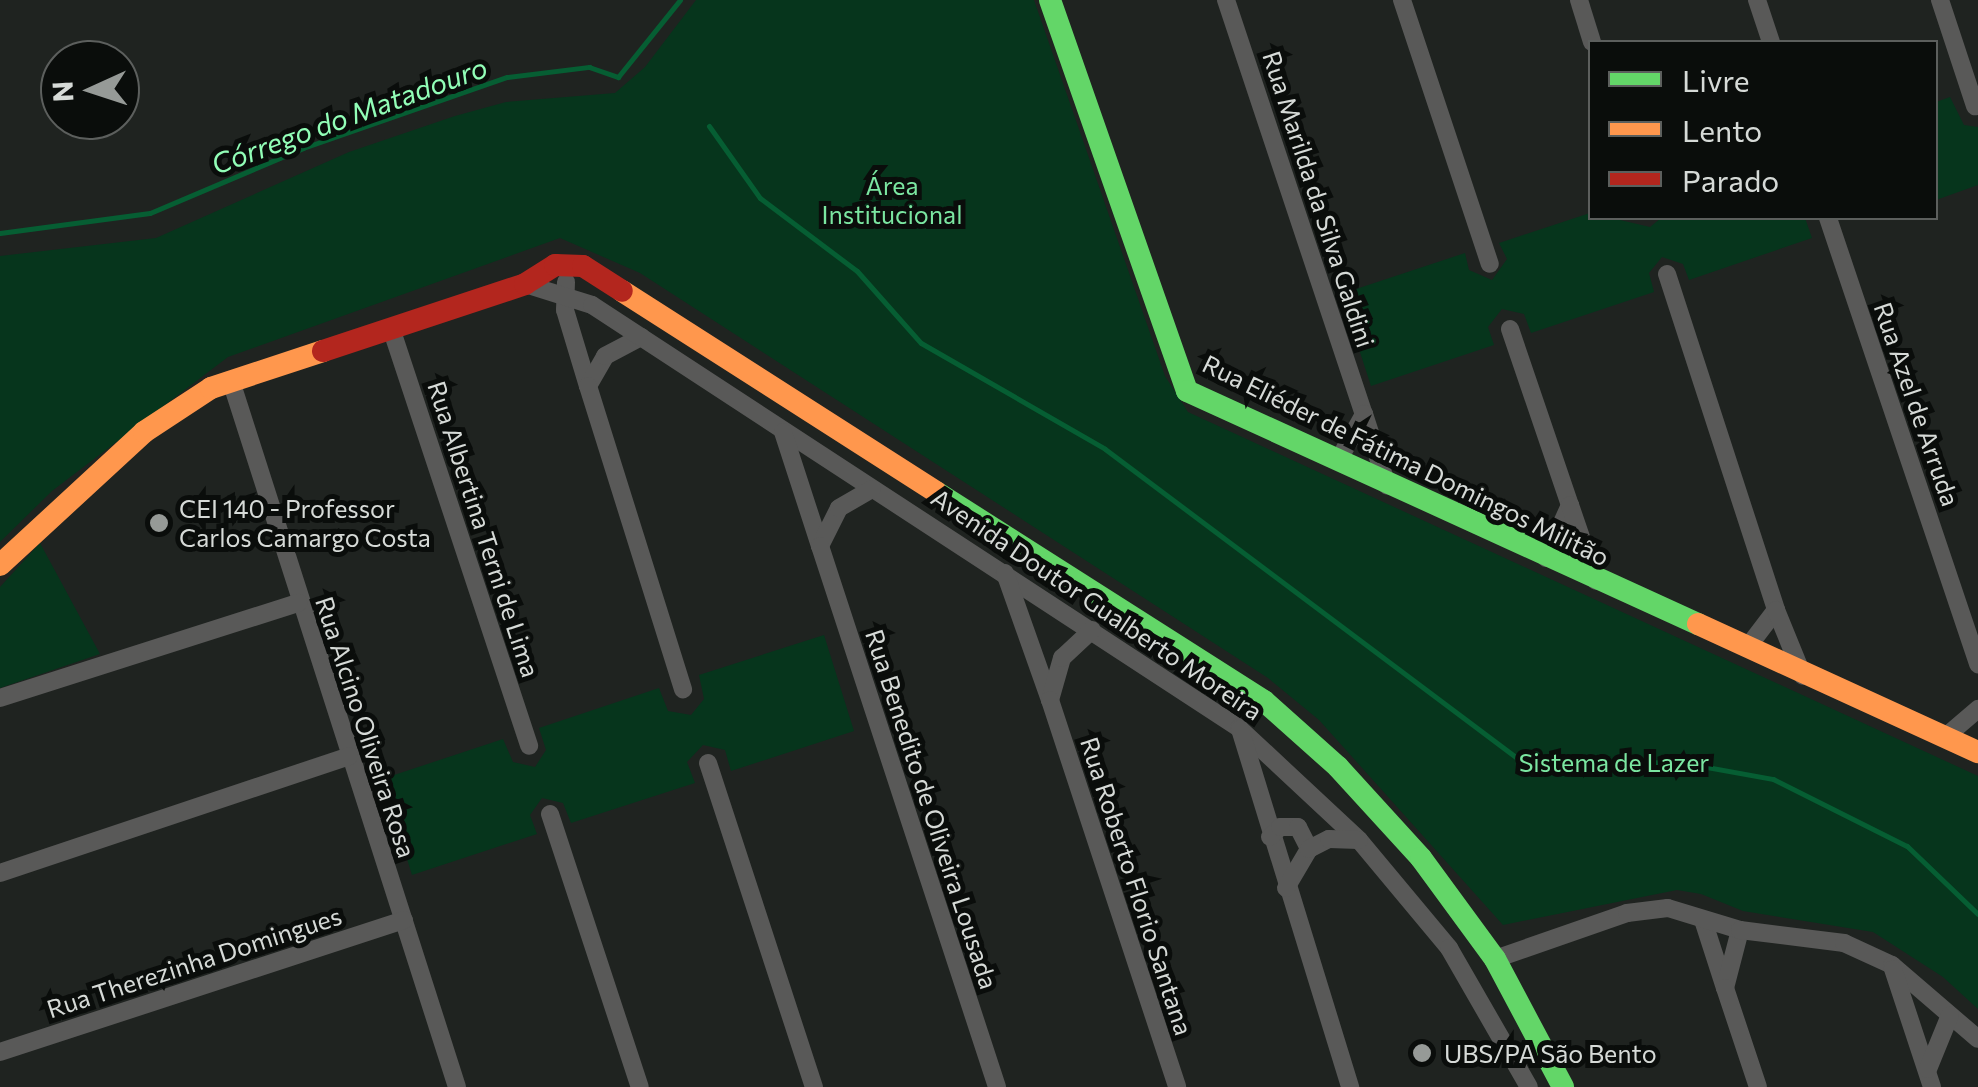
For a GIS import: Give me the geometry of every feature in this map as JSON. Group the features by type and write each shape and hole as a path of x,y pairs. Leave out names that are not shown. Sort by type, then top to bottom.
{"street":[{"name":"Rua Eliéder de Fátima Domingos Militão","path":"1050,0 1178,379 1188,391 1596,582 1978,752"},
{"name":"Rua Marilda da Silva Galdini","path":"1226,0 1387,485"},
{"path":"1402,0 1490,264"},
{"path":"1578,0 1591,40"},
{"path":"1757,0 1770,40"},
{"path":"1940,0 1974,106"},
{"name":"Rua Azel de Arruda","path":"1829,220 1978,664"},
{"path":"0,565 144,432 231,381 553,274 570,274 564,292 588,386 683,690"},
{"name":"Avenida Doutor Gualberto Moreira","path":"553,274 564,292 1004,572 1239,728 1359,840 1449,948 1528,1087"},
{"name":"Avenida Doutor Gualberto Moreira","path":"553,274 1264,701 1338,767 1421,858 1496,959 1560,1081"},
{"path":"1667,274 1776,610 1803,676"},
{"name":"Rua Albertina Terni de Lima","path":"391,328 530,746"},
{"path":"1510,330 1596,582"},
{"path":"588,386 605,356 641,338"},
{"name":"Rua Alcino Oliveira Rosa","path":"231,381 298,603 404,920 454,1086"},
{"path":"1338,461 1364,414"},
{"name":"Rua Benedito de Oliveira Lousada","path":"782,432 998,1087"},
{"path":"820,546 838,508 872,489"},
{"path":"1546,558 1570,505"},
{"name":"Rua Roberto Florio Santana","path":"1004,572 1050,700 1176,1087"},
{"path":"0,698 298,603"},
{"path":"1747,648 1776,610"},
{"path":"1050,700 1062,658 1092,630"},
{"path":"1944,738 1978,709"},
{"path":"1239,728 1285,888 1350,1087"},
{"path":"0,872 349,756"},
{"path":"708,764 814,1087"},
{"path":"550,814 640,1087"},
{"path":"1270,836 1280,827 1298,827 1309,849"},
{"path":"1285,888 1309,849 1329,838 1359,840"},
{"path":"1496,959 1627,913 1668,908 1704,923 1844,943 1892,966 1978,1039"},
{"name":"Rua Therezinha Domingues","path":"0,1052 404,920"},
{"path":"1704,923 1758,1087"},
{"path":"1725,988 1740,930"},
{"path":"1892,966 1930,1080"},
{"path":"1912,1026 1934,1002"},
{"path":"1930,1080 1929,1054 1950,1015"},
{"path":"1528,1087 1560,1081"}],"green space":[{"path":"696,0 1034,0 1165,376 1188,412 1978,776 1978,1009 1943,977 1873,932 1743,911 1701,894 1677,890 1503,925 1319,720 1268,678 640,273 560,238 228,357 52,491 0,542 0,256 156,238 349,152 455,116 506,102 615,93 645,67"},
{"path":"1950,97 1964,125 1978,127 1978,185 1938,199 1938,101"},
{"path":"1588,214 1588,220 1620,220 1650,227 1659,220 1806,220 1812,238 1689,280 1683,264 1662,257 1649,273 1654,292 1531,333 1524,314 1502,309 1488,327 1494,345 1371,386 1341,294 1465,253 1469,270 1492,280 1507,259 1499,243"},
{"path":"40,543 100,654 0,688 0,587"},
{"path":"824,635 854,731 731,771 725,750 703,745 687,762 695,783 571,823 563,803 542,798 530,815 537,834 412,875 382,779 503,739 513,762 535,767 546,750 539,728 659,688 668,711 691,715 704,699 699,675"}],"waterway":[{"name":"Córrego do Matadouro","path":"0,233 150,213 303,148 507,77 589,67 618,77 680,0"},
{"path":"709,126 760,198 857,271 921,343 1105,449 1525,764 1679,762 1773,779 1907,846 1978,914"}],"traffic: fast":[{"path":"1050,0 1187,391 1698,624"},
{"path":"936,492 1264,701 1338,767 1421,858 1495,959 1563,1087"}],"traffic: slow":[{"path":"622,291 936,492"},
{"path":"0,565 144,432 211,388 323,351"},
{"path":"1698,624 1978,752"}],"traffic: jam":[{"path":"323,351 525,284 555,265 583,266 622,291"}],"place":[{"name":"CEI 140 - Professor Carlos Camargo Costa","path":"159,523"},
{"name":"UBS/PA São Bento","path":"1422,1053"}],"park label":[{"name":"Área Institucional","path":"892,200"},
{"name":"Sistema de Lazer","path":"1614,762"}]}
